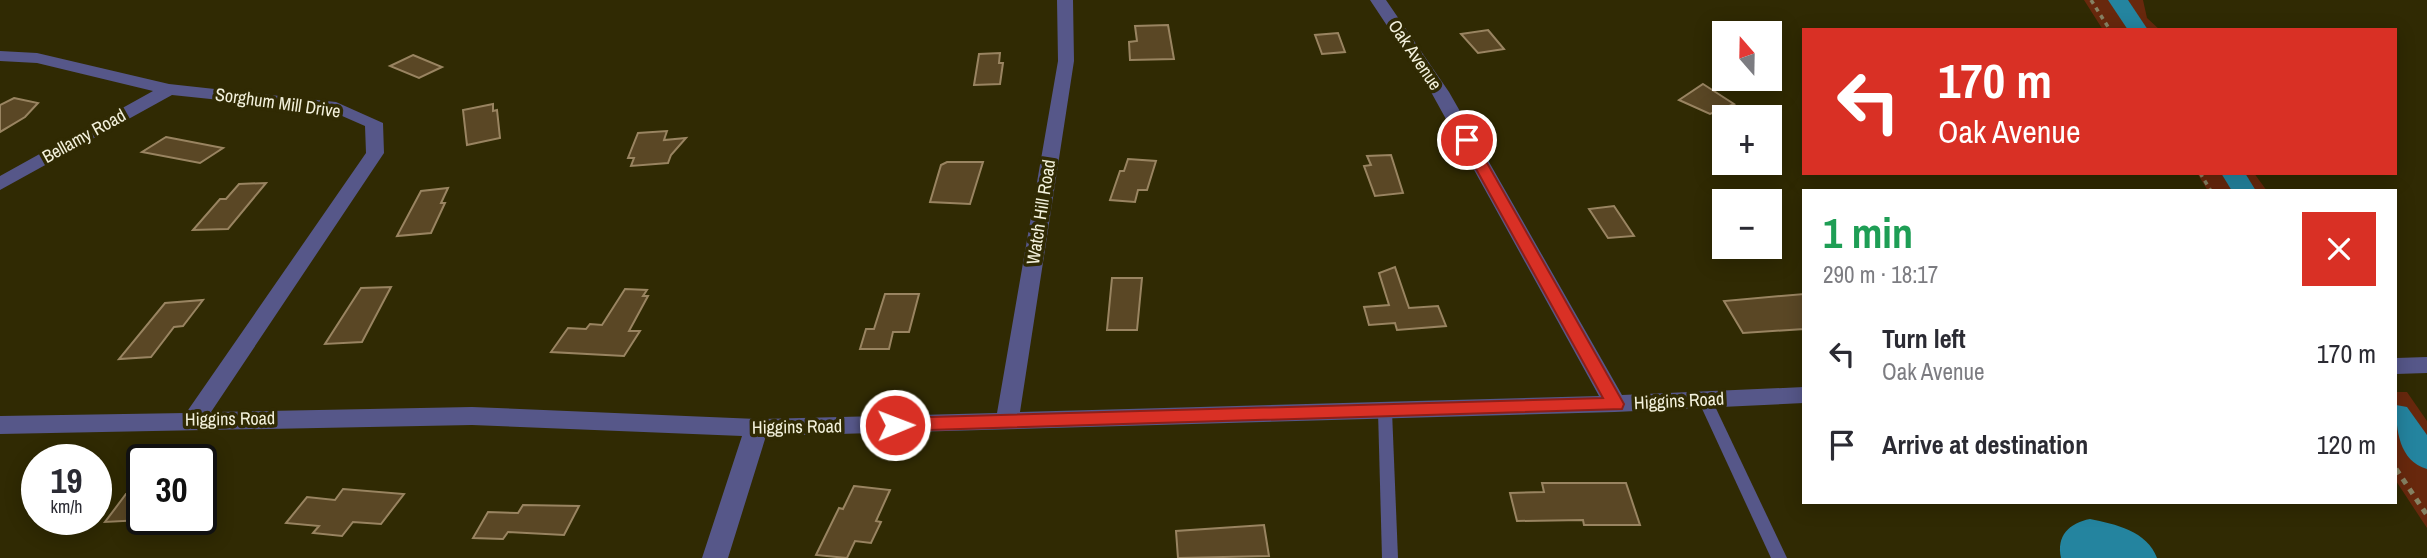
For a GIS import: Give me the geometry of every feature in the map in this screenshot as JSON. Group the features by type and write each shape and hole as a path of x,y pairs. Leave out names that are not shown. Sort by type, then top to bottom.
{"street":[{"name":"Watch Hill Road","path":"1007,422 1066,61 1065,0"},
{"name":"Oak Avenue","path":"1378,0 1440,92 1615,404"},
{"name":"Sorghum Mill Drive","path":"0,56 37,58 169,89 336,107 374,123 375,153 194,420"},
{"name":"Bellamy Road","path":"0,184 169,89"},
{"path":"2397,366 2427,365"},
{"name":"Higgins Road","path":"0,425 472,416 757,428 1615,404 1802,395"},
{"path":"715,558 757,428"}],"lane":[{"path":"1705,400 1779,558"},
{"path":"1385,411 1390,558"}],"path":[{"path":"2091,0 2109,28"},
{"path":"2397,470 2427,515"}],"shaded area":[{"path":"2084,0 2143,0 2147,18 2158,28 2102,28"},
{"path":"2198,175 2255,175 2266,189 2207,189"},
{"path":"2397,392 2407,392 2427,421 2427,528 2397,483"}],"water":[{"path":"2090,519 2120,526 2138,535 2146,541 2157,558 2061,558 2062,537 2070,527"}],"building":[{"path":"1168,25 1174,59 1130,60 1129,42 1137,41 1135,26"},
{"path":"1488,30 1504,49 1478,53 1461,34"},
{"path":"1338,33 1345,52 1322,54 1315,35"},
{"path":"1000,53 999,63 1003,63 1000,84 974,85 979,54"},
{"path":"413,55 442,67 419,78 390,66"},
{"path":"1703,84 1734,104 1712,105 1710,114 1679,100"},
{"path":"14,98 38,103 25,117 0,132 0,105"},
{"path":"493,104 493,111 497,110 500,138 467,145 463,110"},
{"path":"667,131 664,140 686,138 671,155 668,163 631,166 634,158 628,158 638,133"},
{"path":"166,137 223,148 200,163 142,152"},
{"path":"1391,155 1403,193 1375,196 1364,166 1371,165 1367,156"},
{"path":"1128,159 1156,161 1147,190 1138,190 1135,202 1110,200 1120,171 1124,171"},
{"path":"947,162 983,162 970,204 930,202 941,165"},
{"path":"266,183 228,229 193,230 220,199 226,199 239,184"},
{"path":"448,188 441,203 445,203 431,233 397,236 421,191"},
{"path":"1614,206 1634,236 1608,238 1589,209"},
{"path":"1395,267 1409,308 1438,306 1446,326 1397,330 1395,323 1369,325 1364,307 1389,305 1379,273"},
{"path":"1112,278 1142,278 1137,330 1107,330"},
{"path":"391,287 362,342 325,344 361,288"},
{"path":"625,289 647,290 643,296 648,296 629,331 640,331 624,356 551,352 568,328 586,329 590,324 602,325"},
{"path":"885,294 919,294 909,332 893,332 889,349 860,349 866,329 874,329"},
{"path":"1802,294 1802,329 1743,333 1724,301"},
{"path":"203,300 183,326 174,327 151,357 119,359 165,303"},
{"path":"1542,483 1626,483 1640,525 1584,525 1583,520 1517,521 1510,493 1544,492"},
{"path":"854,486 890,490 876,521 881,522 871,543 855,541 847,558 816,555 839,508 843,509"},
{"path":"343,489 404,494 381,524 353,522 342,536 313,533 319,526 286,523 307,497 335,500"},
{"path":"126,494 126,521 112,522 112,513"},
{"path":"523,505 579,506 564,535 508,532 503,539 473,538 488,512 518,513"},
{"path":"1264,525 1269,556 1178,558 1176,531"}],"waterway":[{"path":"2118,0 2137,28"},
{"path":"2234,175 2243,189"},
{"path":"2397,415 2427,458"}],"route":[{"path":"895,425 1615,404 1467,140"}]}
